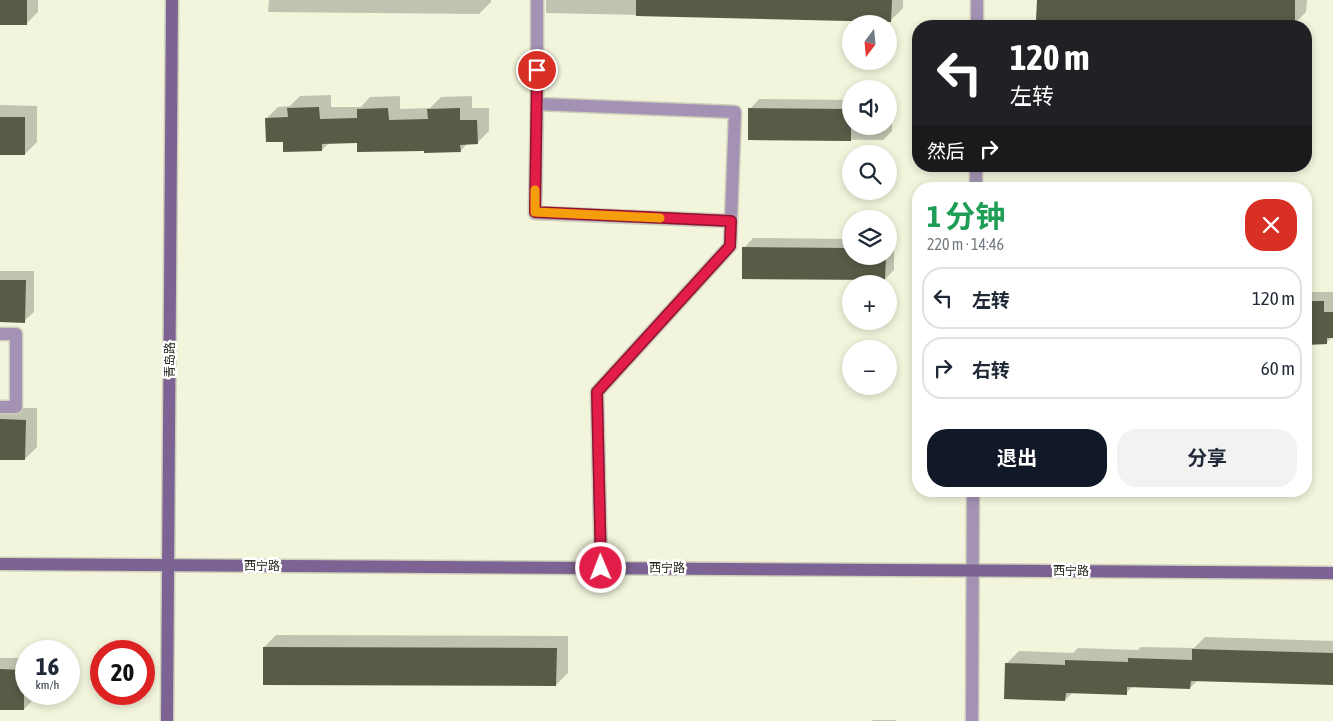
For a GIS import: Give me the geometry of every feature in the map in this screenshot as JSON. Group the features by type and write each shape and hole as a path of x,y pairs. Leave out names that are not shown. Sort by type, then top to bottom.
{"street":[{"name":"青岛路","path":"167,721 172,0"},
{"name":"西宁路","path":"0,564 1333,573"}],"lane":[{"path":"537,0 535,212 731,221"},
{"path":"977,0 977,20"},
{"path":"537,104 735,112 730,246 597,392 601,568"},
{"path":"0,334 16,334 16,408 0,407"},
{"path":"972,721 973,497"}],"building":[{"path":"0,0 27,0 27,25 0,25"},
{"path":"636,0 892,0 891,15 842,15 842,21 636,16"},
{"path":"1037,0 1295,0 1295,20 1036,20"},
{"path":"319,107 320,119 357,118 357,109 388,108 389,120 428,119 427,109 460,108 460,120 477,120 478,144 460,145 461,152 357,152 357,143 322,144 322,151 283,152 283,142 266,142 265,118 288,117 287,108"},
{"path":"748,108 842,109 842,135 851,135 851,141 748,140"},
{"path":"0,117 25,117 25,155 0,155"},
{"path":"742,247 842,248 842,265 886,265 885,275 842,275 842,280 742,279"},
{"path":"0,280 26,280 25,323 0,322"},
{"path":"1312,301 1324,301 1324,312 1333,312 1333,338 1327,338 1327,344 1312,345"},
{"path":"0,419 26,420 25,460 0,460"},
{"path":"263,647 557,648 556,686 263,685"},
{"path":"1192,649 1333,653 1333,685 1191,681 1190,689 1127,687 1127,695 1066,693 1065,701 1004,699 1005,663 1065,665 1065,660 1128,662 1128,658 1192,660"},
{"path":"0,669 15,670 15,705 24,705 24,710 0,710"}],"slow traffic":[{"path":"535,190 535,212 660,218"}],"route":[{"path":"537,70 535,212 731,221 730,246 597,392 601,568"}]}
